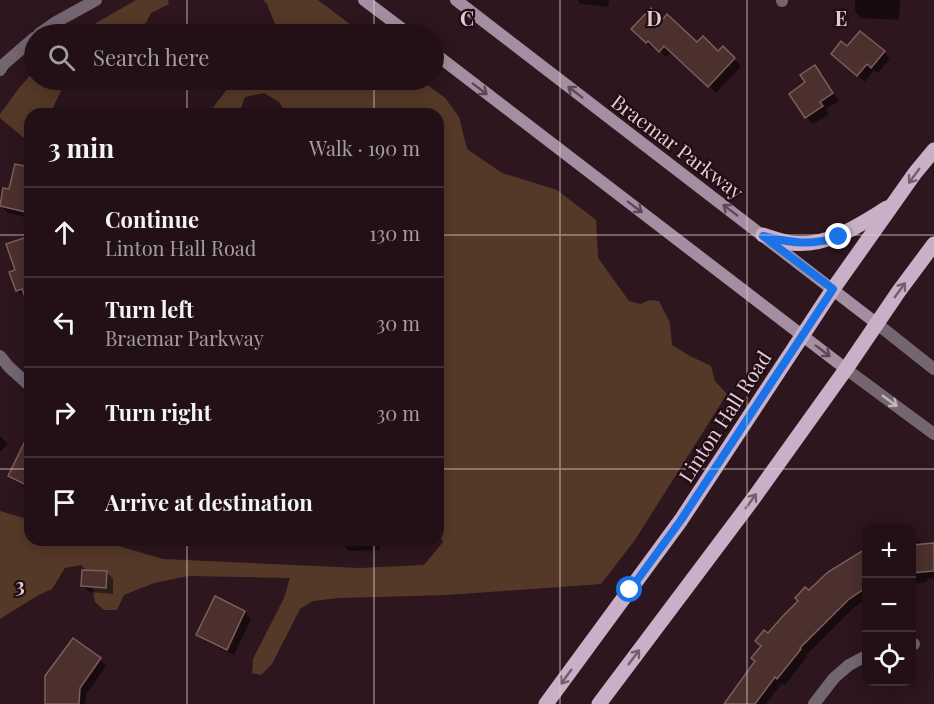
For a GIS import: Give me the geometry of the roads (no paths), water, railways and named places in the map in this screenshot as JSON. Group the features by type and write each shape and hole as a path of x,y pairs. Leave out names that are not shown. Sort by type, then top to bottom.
{"main road":[{"name":"Linton Hall Road","path":"546,704 681,520 833,289 934,150"},
{"path":"763,236 800,243 829,240 852,230 894,203"},
{"path":"599,704 753,499 934,244"}],"street":[{"path":"53,24 96,0"},
{"path":"364,0 396,24"},
{"name":"Braemar Parkway","path":"456,0 876,323"},
{"path":"0,70 24,46"},
{"path":"444,61 934,434"},
{"path":"876,323 934,369"},
{"path":"0,356 24,381"},
{"path":"814,704 834,678 849,665 862,658"}]}
